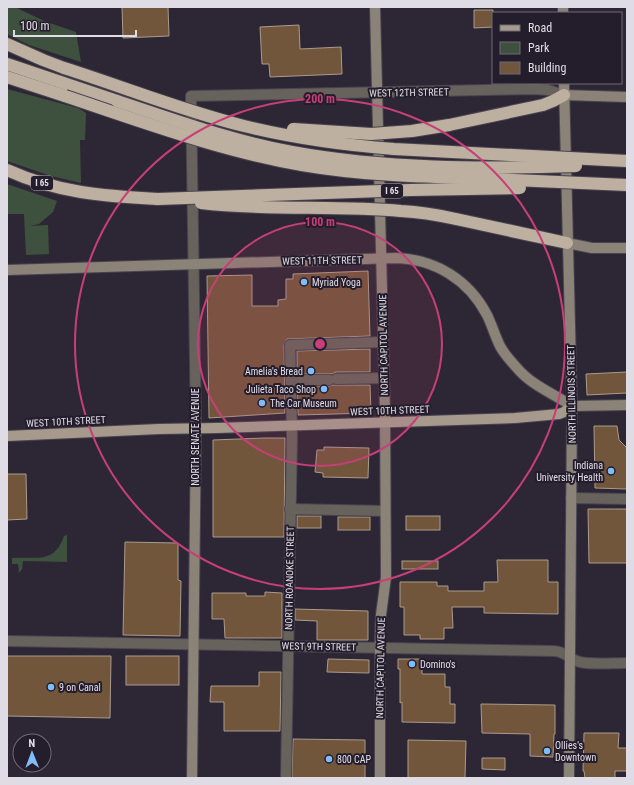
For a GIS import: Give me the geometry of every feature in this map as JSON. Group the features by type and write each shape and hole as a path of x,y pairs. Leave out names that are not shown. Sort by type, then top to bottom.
{"highway":[{"path":"7,44 64,68 181,107 244,126 302,138 367,147 472,154 627,161"},
{"path":"7,64 225,136 290,151 336,159 390,165 463,167 525,168 627,165"},
{"path":"7,77 209,143 269,158 327,169 411,177 493,179 627,186"},
{"path":"244,126 371,134 412,131 449,125 545,104 564,89"},
{"name":"I 65","path":"7,170 52,186 78,192 109,197 158,199 432,189 627,186"},
{"path":"158,199 218,205 387,210 420,213 456,219 567,243"}],"main road":[{"name":"NORTH CAPITOL AVENUE","path":"375,7 385,422 386,577 381,615 380,648 380,778"},
{"name":"WEST 12TH STREET","path":"564,89 627,97"},
{"name":"NORTH ILLINOIS STREET","path":"564,89 572,406 569,778"},
{"path":"567,243 592,248 627,248"},
{"name":"WEST 11TH STREET","path":"7,270 382,258 405,258 421,261 439,268 456,278 472,293 484,308 500,346 518,370 532,382 572,406"},
{"name":"WEST 10TH STREET","path":"7,436 121,430 292,426 535,417 562,413 572,406 627,405"},
{"name":"NORTH SENATE AVENUE","path":"192,778 196,428"}],"street":[{"name":"WEST 12TH STREET","path":"191,96 564,89"},
{"name":"NORTH SENATE AVENUE","path":"191,96 196,428"},
{"name":"NORTH ROANOKE STREET","path":"286,778 292,426 290,345 383,342"},
{"path":"291,380 384,378"},
{"path":"571,498 627,499"},
{"path":"290,509 385,511"},
{"name":"WEST 9TH STREET","path":"7,641 558,651 570,658 583,662 627,663"}],"green space":[{"path":"7,7 15,7 44,21 76,32 81,62 29,45 7,34"},
{"path":"7,89 78,108 86,113 85,140 80,140 81,183 51,176 7,161"},
{"path":"7,184 57,201 53,212 39,224 30,226 48,225 49,254 26,255 24,214 7,214"},
{"path":"67,535 67,562 23,561 22,569 19,573 18,564 12,564 12,558 36,558 49,555 55,551 60,545 64,536"}],"building":[{"path":"122,7 168,7 169,36 123,38"},
{"path":"474,10 493,10 492,27 474,28"},
{"path":"299,25 300,49 341,47 342,74 270,77 269,64 262,64 260,27"},
{"path":"368,271 370,336 287,339 284,345 285,413 209,418 207,276 252,275 252,306 278,306 278,300 286,299 286,279 293,279 293,274"},
{"path":"370,349 370,372 297,374 297,351"},
{"path":"627,372 627,393 587,395 586,374"},
{"path":"370,385 371,413 298,415 297,386"},
{"name":"Indiana University Health","path":"594,426 617,426 619,440 627,448 627,489 595,488"},
{"path":"285,438 284,537 213,537 213,440"},
{"path":"324,447 369,448 368,478 323,477 323,473 315,472 317,450 324,450"},
{"path":"7,474 26,474 27,519 7,520"},
{"path":"588,509 627,509 627,563 589,563"},
{"path":"297,516 321,516 321,528 297,528"},
{"path":"406,516 440,516 440,530 406,530"},
{"path":"338,517 370,517 370,530 338,530"},
{"path":"125,542 178,543 178,580 181,581 180,636 123,635"},
{"path":"497,560 548,560 548,582 558,582 558,614 484,613 484,607 452,607 453,628 444,628 444,639 420,639 420,635 404,635 404,607 400,607 400,582 437,582 437,586 448,586 448,591 484,591 484,582 498,582"},
{"path":"402,561 438,561 438,569 402,569"},
{"path":"265,592 282,593 282,638 225,638 224,619 212,619 212,593 246,593 246,596 265,596"},
{"path":"295,609 368,611 368,640 317,640 317,621 295,620"},
{"name":"9 on Canal","path":"7,656 111,656 110,718 7,716"},
{"path":"126,656 179,656 179,685 126,685"},
{"path":"328,659 369,660 369,673 327,672"},
{"path":"398,659 422,659 422,674 445,674 445,687 450,687 450,704 455,704 455,723 402,722 402,702 400,703 400,669 398,669"},
{"path":"259,672 281,672 280,731 224,731 224,702 210,702 211,686 259,686"},
{"path":"481,704 555,705 553,757 530,756 530,734 482,733"},
{"path":"584,733 619,733 618,748 627,748 627,771 615,771 615,778 585,778 583,771"},
{"name":"800 CAP","path":"293,739 365,740 365,778 292,778"},
{"path":"408,740 466,741 465,778 408,778"},
{"path":"482,758 505,758 505,770 482,769"}],"place":[{"name":"Myriad Yoga","path":"304,282"},
{"name":"Amelia's Bread","path":"311,371"},
{"name":"Julieta Taco Shop","path":"324,389"},
{"name":"The Car Museum","path":"262,403"},
{"name":"Indiana University Health","path":"611,471"},
{"name":"Domino's","path":"412,664"},
{"name":"9 on Canal","path":"51,687"},
{"name":"Ollies's Downtown","path":"547,751"},
{"name":"800 CAP","path":"329,759"}]}
